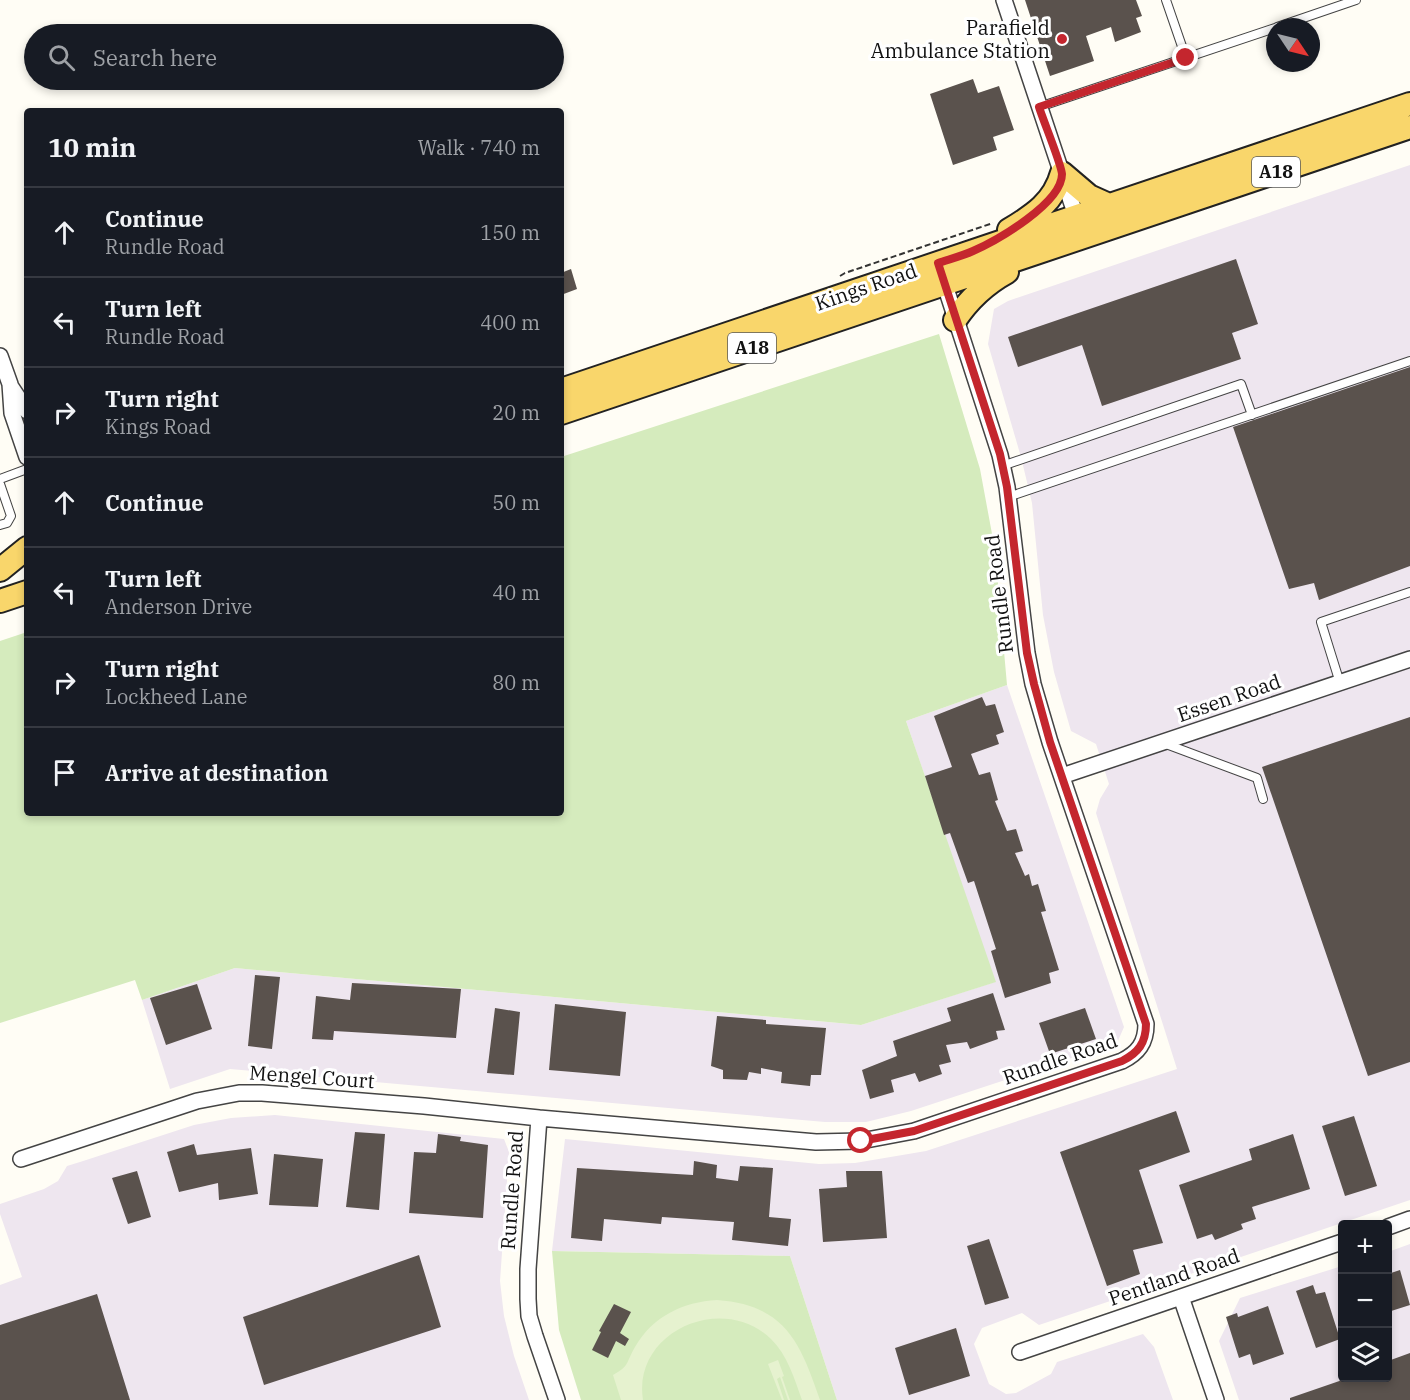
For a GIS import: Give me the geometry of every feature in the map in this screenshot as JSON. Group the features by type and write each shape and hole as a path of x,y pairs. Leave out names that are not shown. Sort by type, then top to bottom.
{"main road":[{"name":"Kings Road","path":"564,389 974,251 1074,232 1109,205 1410,104"},
{"name":"Kings Road","path":"564,411 944,284 1074,232 1410,127"},
{"path":"974,251 1026,220 1047,203 1062,173 1089,195 1109,205"},
{"path":"955,320 975,295 993,279 1074,232"},
{"path":"0,570 24,550"},
{"path":"0,578 24,570"},
{"path":"0,601 24,593"}],"street":[{"path":"1004,0 1062,173 1074,232"},
{"name":"Rundle Road","path":"557,1400 529,1316 528,1269 539,1118 816,1142 852,1142 914,1131 1133,1055 1143,1043 1146,1024 1062,776 1034,684 1027,653 1008,497 1002,466 938,263"},
{"path":"0,356 10,384 24,406"},
{"path":"10,384 12,413 24,448"},
{"name":"Essen Road","path":"1062,776 1410,659"},
{"name":"Mengel Court","path":"21,1159 197,1101 239,1093 424,1106 539,1118"},
{"path":"1392,1226 1410,1219"},
{"name":"Pentland Road","path":"1020,1352 1338,1243"},
{"path":"1181,1297 1216,1400"}],"lane":[{"path":"1166,0 1186,58"},
{"path":"1298,18 1335,3 1356,0"},
{"path":"1039,107 1266,30"},
{"path":"1008,497 1410,361"},
{"path":"1002,466 1241,384 1252,415"},
{"path":"0,479 24,469"},
{"path":"0,484 11,516 6,523 0,525"},
{"path":"1340,683 1321,622 1410,592"},
{"path":"1163,742 1257,778 1263,799"}],"shaded area":[{"path":"1410,165 1410,1200 1351,1220 1338,1220 1338,1224 1039,1325 1022,1313 982,1328 974,1344 989,1384 1006,1394 1016,1393 1051,1374 1057,1362 1143,1334 1154,1347 1173,1400 837,1400 790,1256 552,1251 565,1139 819,1164 855,1163 926,1151 1177,1069 1096,813 1100,799 1109,784 1096,744 1071,731 1054,672 1043,615 1032,503 988,344 994,309 1008,301"},
{"path":"1007,685 1124,1027 1117,1043 911,1111 866,1122 825,1122 230,1069 170,1089 142,1000 235,968 861,1025 995,982 906,721"},
{"path":"275,1115 504,1139 509,1152 500,1281 504,1316 514,1356 529,1400 0,1400 0,1285 22,1277 0,1214 0,1204 44,1189 58,1181 67,1166 194,1125 231,1118"},
{"path":"1410,1244 1410,1400 1239,1400 1219,1341 1240,1298 1338,1267 1338,1382 1392,1382 1392,1251"}],"green space":[{"path":"939,334 980,469 995,550 1007,685 906,721 996,982 861,1025 235,968 142,1000 135,980 0,1023 0,641 24,633 24,816 564,816 564,456"},
{"path":"552,1251 790,1256 837,1400 581,1400 559,1330"},
{"path":"717,1300 740,1303 759,1310 786,1330 797,1344 820,1400 802,1400 786,1360 771,1339 751,1325 729,1319 707,1319 685,1326 666,1338 652,1355 643,1376 643,1400 621,1400 613,1375 625,1366 642,1336 670,1313 692,1304"},
{"path":"778,1360 790,1400 788,1400 780,1377 777,1379 784,1400 782,1400 768,1364"}],"building":[{"name":"Parafield Ambulance Station","path":"1025,0 1136,0 1142,16 1136,18 1141,32 1115,42 1111,27 1086,36 1094,61 1050,76"},
{"path":"973,79 978,93 999,86 1014,130 993,137 997,150 953,165 930,94"},
{"path":"1236,259 1258,324 1232,333 1241,359 1102,406 1082,345 1018,367 1008,337"},
{"path":"571,269 577,289 564,294 564,272"},
{"path":"1410,367 1410,566 1319,600 1314,583 1289,589 1233,427"},
{"path":"982,697 986,706 995,704 1004,732 996,735 999,744 971,754 979,775 990,772 998,800 995,801 1007,831 1016,829 1023,851 1015,853 1025,876 1029,874 1032,886 1038,884 1046,911 1041,912 1059,970 1049,973 1051,983 1005,998 991,951 996,949 974,881 968,883 950,833 944,835 925,776 952,767 934,716"},
{"path":"1410,717 1410,1062 1368,1076 1262,767"},
{"path":"255,975 280,977 272,1049 248,1046"},
{"path":"352,983 461,989 456,1038 334,1031 333,1040 312,1039 316,996 350,1000"},
{"path":"197,984 212,1029 166,1045 150,998"},
{"path":"993,993 1005,1030 996,1031 998,1039 970,1049 967,1042 946,1045 951,1062 939,1065 942,1074 919,1082 915,1073 891,1080 894,1092 870,1099 862,1070 897,1056 893,1041 951,1021 947,1008"},
{"path":"555,1004 626,1012 620,1076 549,1070"},
{"path":"495,1008 520,1012 514,1075 487,1073"},
{"path":"1085,1008 1096,1039 1050,1054 1039,1023"},
{"path":"717,1016 766,1020 766,1024 826,1028 821,1075 811,1075 810,1086 781,1083 782,1072 761,1068 761,1074 749,1072 747,1080 723,1079 723,1070 711,1066"},
{"path":"1176,1111 1190,1152 1139,1170 1163,1243 1133,1250 1140,1274 1107,1286 1060,1152"},
{"path":"1354,1116 1377,1186 1345,1196 1322,1126"},
{"path":"355,1132 385,1134 379,1210 346,1207"},
{"path":"438,1134 461,1137 460,1141 488,1145 483,1218 409,1213 414,1152 436,1153"},
{"path":"1293,1134 1310,1189 1252,1207 1256,1219 1241,1224 1243,1229 1215,1240 1212,1234 1197,1239 1179,1185 1252,1160 1249,1149"},
{"path":"194,1144 197,1155 251,1148 258,1194 219,1200 218,1183 179,1192 167,1152"},
{"path":"274,1154 323,1159 318,1207 269,1205"},
{"path":"694,1161 717,1165 716,1178 738,1181 740,1166 773,1168 769,1217 791,1219 788,1246 732,1240 734,1222 662,1217 661,1224 604,1219 602,1241 571,1238 577,1168 693,1175"},
{"path":"137,1171 151,1217 128,1224 112,1178"},
{"path":"846,1171 882,1171 887,1238 823,1242 819,1189 847,1187"},
{"path":"989,1239 1009,1298 985,1305 967,1246"},
{"path":"419,1255 441,1327 264,1385 243,1317"},
{"path":"1400,1270 1410,1305 1392,1311 1392,1274"},
{"path":"1313,1285 1316,1294 1325,1292 1338,1333 1338,1340 1316,1348 1296,1291"},
{"path":"97,1294 130,1400 0,1400 0,1325"},
{"path":"614,1304 631,1312 620,1333 629,1339 625,1346 616,1341 608,1358 592,1350 601,1332 599,1331"},
{"path":"1268,1306 1284,1354 1253,1365 1250,1354 1239,1358 1226,1317 1237,1313 1238,1317"},
{"path":"956,1328 970,1376 909,1395 895,1348"},
{"path":"1410,1353 1410,1400 1290,1400 1290,1398 1338,1381 1392,1382 1392,1360"}],"place":[{"name":"Parafield Ambulance Station","path":"1062,39"}],"route":[{"path":"861,1141 936,1125 1122,1061 1133,1055 1143,1043 1146,1024 1050,742 1034,684 1027,653 1007,487 1000,454 938,263 974,251 1026,220 1047,203 1054,193 1062,173 1039,107 1186,58"}]}
